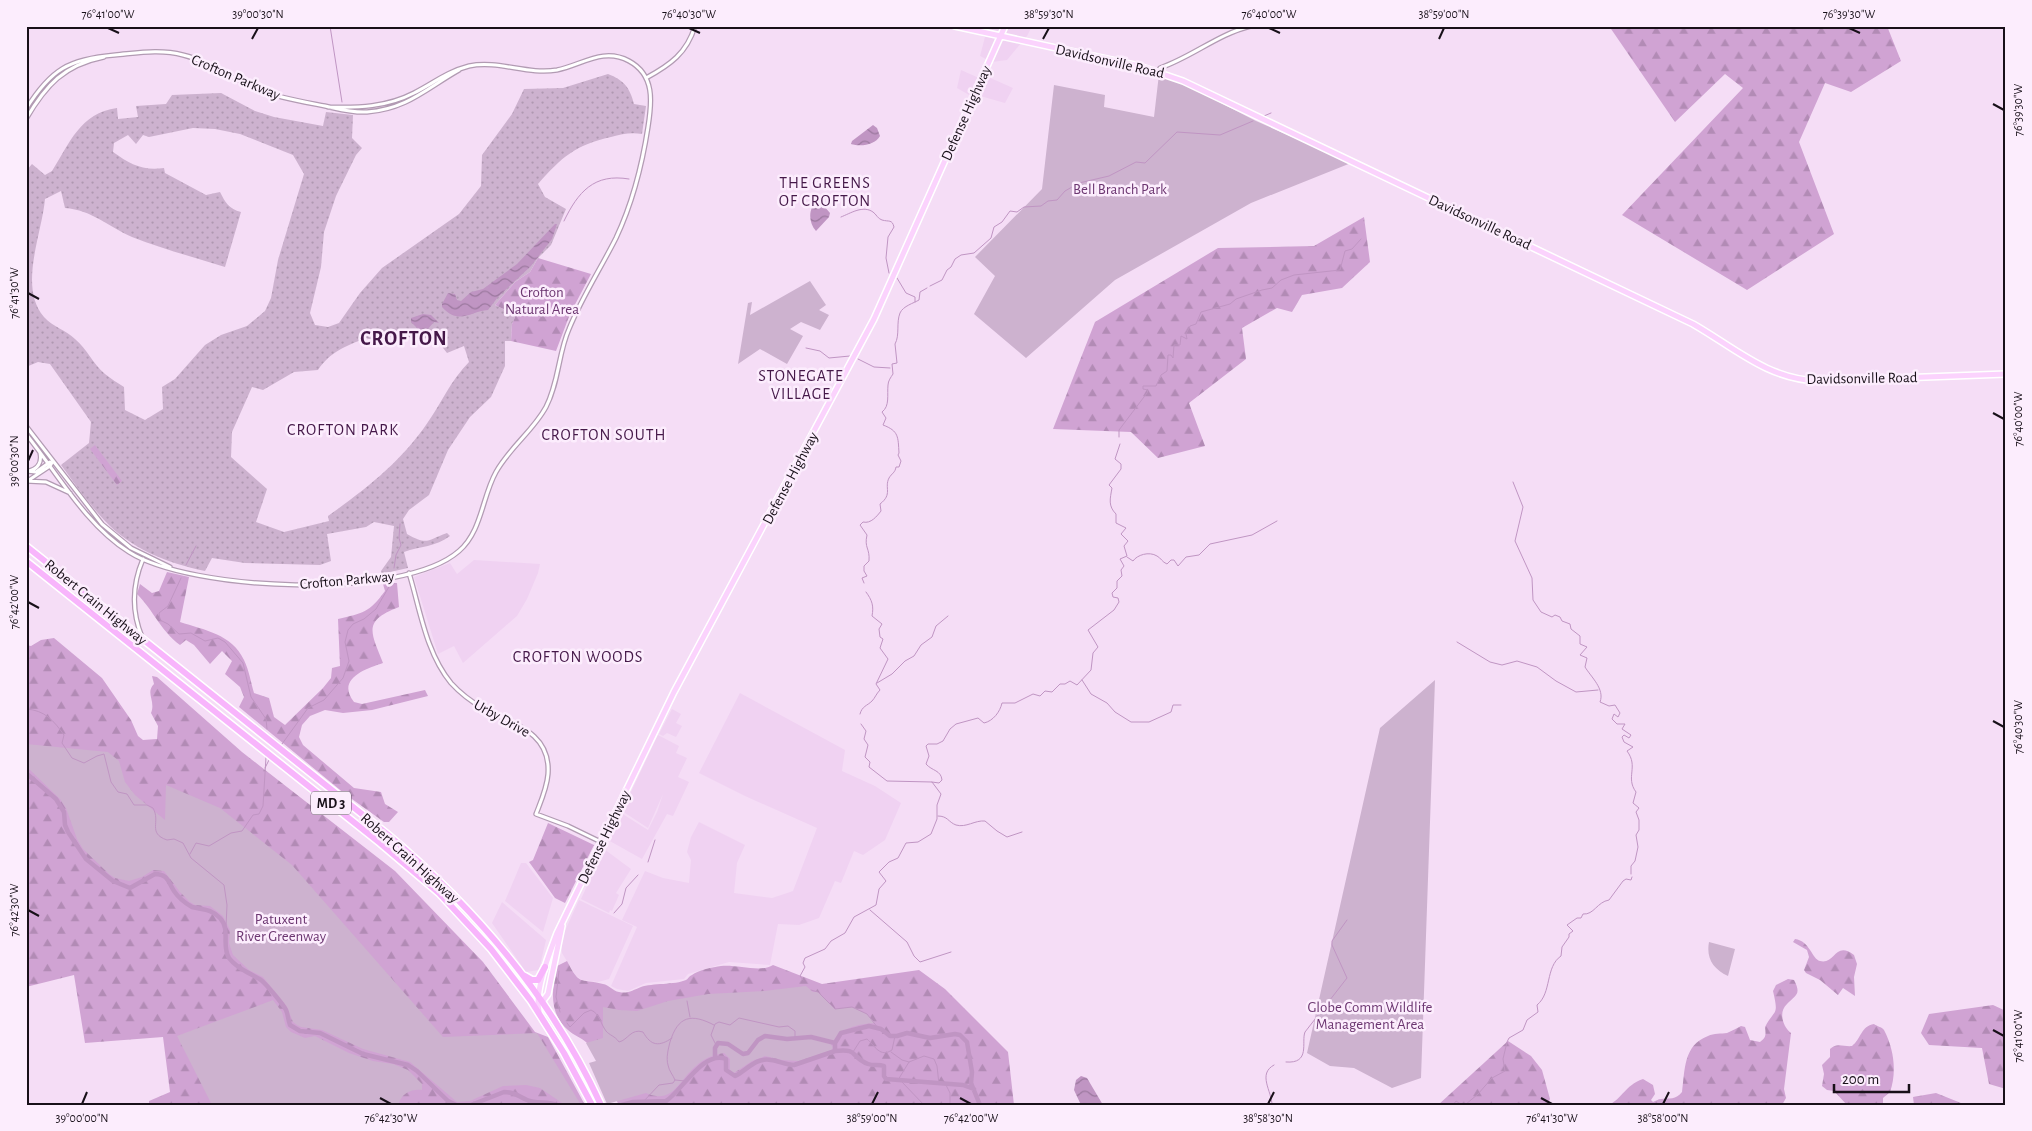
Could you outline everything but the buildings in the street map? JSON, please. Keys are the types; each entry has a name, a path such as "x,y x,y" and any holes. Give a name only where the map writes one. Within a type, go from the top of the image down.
{"highway":[{"name":"Robert Crain Highway","path":"26,546 428,869 477,919 522,974 537,1001 540,1014 591,1103"},
{"name":"Robert Crain Highway","path":"26,563 40,576 41,582 46,581 69,596 222,716 426,881 480,937 537,1001 571,1048 601,1105"},
{"path":"222,716 243,729 249,724"},
{"path":"522,974 536,980 539,979 545,966"}],"main road":[{"name":"Davidsonville Road","path":"955,26 1159,72 1237,106 1692,323 1762,367 1780,375 1798,380 1824,381 2006,374"},
{"name":"Defense Highway","path":"537,1001 545,966 562,923 674,692 871,324 1005,26"},
{"name":"Defense Highway","path":"537,1001 548,994 562,923"}],"street":[{"path":"646,78 665,68 676,59 685,49 695,26"},
{"path":"1159,72 1160,68 1184,58 1221,37 1251,26"},
{"name":"Crofton Parkway","path":"26,109 40,88 58,71 85,58 152,51 182,54 270,94 328,107 366,107 391,102 419,91 444,74 464,68 490,64 524,70 551,70 568,67 596,56 606,55 619,57 633,64 646,78 652,95 652,108 637,185 615,240 570,326 563,347 554,388 548,403 538,420 501,463 488,489 477,526 466,543 447,559 409,573 364,581 277,584 225,579 162,567 143,560 108,536 72,494 26,434"},
{"name":"Crofton Parkway","path":"26,118 44,91 61,75 84,62 114,55"},
{"name":"Crofton Parkway","path":"26,426 102,524 125,544 175,569"},
{"path":"26,471 37,467 41,459 40,452"},
{"path":"26,471 36,472 53,461"},
{"path":"26,481 37,476 49,464"},
{"path":"26,481 46,482 72,494"},
{"path":"144,640 136,617 134,596 138,572 145,555"},
{"name":"Urby Drive","path":"409,573 433,652 446,676 460,692 478,705 526,729 536,738 543,749 548,774 536,814 602,842"}],"shaded area":[{"path":"970,26 1032,26 1027,36 1007,60 992,62 980,56 985,37 974,33"},
{"path":"961,70 979,78 986,76 1013,88 1005,103 977,95 971,96 957,88"},
{"path":"474,560 540,564 527,599 517,616 463,663 454,646 438,654 414,577 450,563 457,574"},
{"path":"740,693 845,750 842,771 875,786 901,803 885,840 863,855 854,851 841,883 835,881 819,918 799,925 778,924 770,965 729,962 688,974 684,979 646,983 628,991 617,989 611,986 637,927 622,920 645,871 663,878 689,883 691,860 687,852 691,837 699,822 745,845 737,863 734,893 772,898 793,891 817,828 699,773"},
{"path":"672,709 681,714 676,723 682,726 676,737 667,733 663,736 659,734"},
{"path":"658,735 679,746 676,753 687,758 678,777 689,782 673,816 667,814 642,859 608,840 621,813 648,830 657,812 663,794 648,828 622,811"},
{"path":"604,849 631,869 616,893 619,895 612,911 610,910 609,913 581,899"},
{"path":"521,863 526,863 553,898 543,932 505,901"},
{"path":"579,900 633,926 609,979 598,982 582,980 576,976 562,953 561,943 564,933"},
{"path":"502,902 546,940 539,970 526,972 492,923"}],"green space":[{"path":"1609,26 1887,26 1901,61 1851,92 1825,83 1799,142 1834,234 1747,290 1622,215 1743,88 1725,74 1675,122"},
{"path":"608,74 618,79 628,89 634,104 646,106 642,134 630,133 619,135 578,148 554,166 538,184 545,197 566,209 551,245 538,258 530,272 515,282 495,305 516,315 512,324 511,341 505,341 505,366 491,397 470,417 448,450 429,495 409,510 403,519 407,534 419,540 427,541 447,533 450,536 434,544 404,552 408,568 381,574 381,571 391,557 394,526 374,522 366,527 327,534 331,561 320,565 245,563 212,558 205,571 163,559 138,547 104,520 61,465 89,443 91,422 50,364 38,362 26,367 26,171 32,164 45,175 52,171 77,131 94,116 104,111 117,108 118,119 138,117 136,106 166,104 172,95 221,93 255,111 274,117 323,126 326,112 353,115 352,138 362,148 356,155 336,196 324,232 321,267 310,313 315,325 328,327 339,323 360,293 382,268 459,214 481,186 482,155 512,114 524,89 563,88","holes":["193,128 215,129 240,134 293,155 304,174 278,260 271,298 265,311 247,326 221,335 205,345 175,379 162,387 163,409 145,420 125,410 124,387 101,370 79,343 44,317 36,305 33,291 34,260 45,199 61,191 65,208 75,209 92,215 132,237 225,267 241,212 228,205 220,192 206,195 165,173 164,168 156,169 137,166 113,152 114,143 128,135 136,144 143,135 149,137","392,336 436,339 447,353 464,346 469,362 457,376 428,422 407,449 383,474 328,516 329,521 284,532 256,522 267,489 231,457 232,432 252,387 263,390 294,372 318,370 328,358 345,347 366,338 375,341"]},
{"name":"Bell Branch Park","path":"1159,74 1190,87 1256,121 1351,163 1251,203 1115,280 1026,358 974,314 995,276 975,257 1042,189 1054,85 1105,95 1104,107 1154,117"},
{"path":"1364,217 1370,262 1342,288 1302,295 1292,312 1277,308 1242,328 1246,359 1189,403 1205,446 1158,458 1131,432 1053,429 1095,322 1218,248 1314,246"},
{"name":"Crofton Natural Area","path":"538,258 591,274 570,314 556,351 511,341 512,324 516,315 495,305 515,282 530,272"},
{"path":"810,281 826,305 819,310 829,315 820,330 801,322 790,329 803,336 787,364 760,349 738,364 748,303 752,302 750,315"},
{"path":"95,445 122,481 117,485 90,449"},
{"path":"167,572 189,577 180,622 216,634 232,644 239,651 246,664 254,693 269,698 274,717 285,725 323,688 331,678 332,668 340,666 338,619 370,608 385,591 383,584 397,583 399,607 379,617 373,629 375,643 383,663 368,668 355,676 348,687 349,694 354,702 362,704 425,690 428,696 372,710 343,713 325,710 310,716 302,725 299,737 303,745 354,788 381,792 385,804 398,812 389,822 384,822 345,794 239,707 244,697 240,687 225,674 232,661 222,651 210,664 194,645 186,640 180,645 167,633 137,594 140,584 152,593 159,591"},
{"path":"54,638 102,678 131,720 138,736 143,740 157,739 158,726 151,713 150,691 154,684 152,676 157,677 242,752 395,871 483,962 535,1032 548,1037 585,1105 149,1105 149,1101 170,1092 163,1037 85,1043 74,975 26,987 26,645 31,646 41,640"},
{"name":"Globe Comm Wildlife Management Area","path":"1435,680 1421,1078 1392,1088 1354,1068 1330,1066 1307,1053 1380,728"},
{"name":"Patuxent River Greenway","path":"26,744 108,752 119,761 125,782 135,795 165,820 166,785 220,808 292,865 443,1037 537,1033 581,1105 565,1105 540,1088 526,1085 503,1086 470,1101 457,1102 410,1062 363,1049 322,1030 297,1025 293,1022 287,1007 263,977 249,970 233,955 229,943 230,930 223,916 210,906 195,905 190,902 164,871 153,870 142,877 129,881 115,878 83,849 77,839 66,808 60,799 26,765"},
{"path":"548,823 594,845 565,903 555,898 529,862 533,860"},
{"path":"1795,939 1804,943 1817,960 1820,961 1829,960 1839,951 1843,950 1854,955 1857,964 1854,977 1855,996 1843,988 1838,995 1820,980 1806,973 1804,970 1809,957 1807,950 1793,942"},
{"path":"1709,942 1735,949 1728,976 1718,970 1712,962 1708,948"},
{"path":"567,961 581,980 605,985 622,992 646,986 681,982 698,972 721,966 762,968 773,965 822,984 919,970 945,989 1008,1052 1014,1105 619,1105 587,1043 568,1030 557,1016 554,1008 553,991 557,966"},
{"path":"1788,979 1794,980 1797,992 1784,1007 1782,1015 1784,1023 1791,1033 1784,1089 1786,1098 1782,1105 1609,1105 1618,1099 1628,1088 1643,1079 1653,1085 1655,1094 1651,1100 1653,1102 1677,1096 1682,1092 1685,1067 1690,1052 1700,1040 1708,1036 1727,1033 1741,1026 1745,1027 1750,1040 1760,1042 1764,1038 1765,1027 1776,1009 1773,991 1776,985"},
{"path":"806,986 813,992 818,992 835,1009 852,1007 867,1014 875,1023 862,1024 844,1031 834,1039 831,1045 833,1047 832,1050 799,1061 765,1056 752,1061 734,1073 730,1070 730,1059 724,1053 716,1055 699,1063 669,1094 655,1096 646,1093 607,1104 589,1063 596,1061 586,1043 603,1038 603,1007 637,1011 668,1001 708,994 764,991"},
{"path":"273,1000 282,1012 286,1027 291,1032 305,1038 315,1036 349,1053 373,1061 393,1064 408,1070 422,1084 422,1090 414,1090 407,1093 402,1097 398,1105 212,1105 177,1036"},
{"path":"1993,1005 2006,1011 2006,1089 1989,1084 1982,1048 1929,1045 1921,1033 1929,1014"},
{"path":"1874,1024 1884,1030 1892,1053 1894,1069 1890,1092 1883,1098 1883,1105 1847,1105 1834,1091 1827,1090 1822,1086 1824,1074 1822,1065 1830,1057 1830,1049 1838,1045 1852,1046 1866,1027"},
{"path":"1508,1041 1531,1056 1542,1070 1550,1099 1547,1105 1438,1105"},
{"path":"1936,1093 1966,1105 1914,1105 1913,1097"}],"water":[{"path":"873,125 877,128 880,136 878,139 867,144 851,144 852,141"},
{"path":"818,199 830,213 829,217 816,231 810,215 812,207"},
{"path":"557,224 552,239 531,266 498,297 488,310 460,317 448,313 442,307 448,293 455,294 457,300 461,301 471,292 483,289 517,264"},
{"path":"423,314 431,315 439,323 434,322 427,330 418,329 411,322 411,318"},
{"path":"1081,1076 1087,1078 1103,1105 1081,1105 1074,1090 1076,1080"}],"waterway":[{"path":"330,26 342,102"},
{"path":"1264,116 1271,113"},
{"path":"930,286 942,280 955,259 961,255 974,253 991,238 994,227 1002,222 1010,211 1017,212 1024,207 1041,206 1048,201 1057,200 1065,191 1079,183 1109,176 1136,162 1145,163 1177,132 1220,135 1253,121"},
{"path":"564,221 575,201 589,187 606,179 629,179"},
{"path":"841,217 857,210 865,209 873,212 881,219 892,223 894,227 888,237 886,258 889,273"},
{"path":"1119,437 1119,430 1147,393 1148,390 1143,389 1143,386 1156,386 1161,375 1167,371 1168,355 1171,355 1173,358 1174,345 1180,345 1181,336 1187,339 1186,334 1190,326 1196,324 1201,312 1230,304 1236,299 1272,288 1281,280 1294,275 1340,270 1345,251 1352,249 1361,239"},
{"path":"897,278 906,293 915,297 915,302"},
{"path":"864,583 862,578 867,576 864,566 869,561 869,557 866,543 867,535 860,525 863,522 871,521 881,511 880,504 886,497 889,478 896,467 899,467 901,461 898,455 897,435 883,425 886,418 882,412 885,410 887,403 888,384 893,374 892,364 897,363 895,344 899,317 904,308 919,300 920,292 927,288"},
{"path":"806,348 820,351 829,358 850,356"},
{"path":"858,359 874,367 890,368"},
{"path":"932,782 939,783 942,780 938,772 926,764 929,756 926,746 943,741 950,729 956,724 978,718 984,723 987,722 996,716 1002,703 1015,703 1033,694 1040,696 1045,691 1052,692 1060,684 1070,681 1077,685 1091,670 1093,653 1098,647 1088,630 1114,610 1119,602 1118,598 1113,597 1112,593 1117,588 1117,581 1122,576 1121,570 1124,566 1120,559 1127,556 1124,546 1128,541 1121,534 1126,528 1116,523 1116,514 1110,502 1112,488 1109,485 1121,469 1121,464 1115,459 1120,444"},
{"path":"1513,482 1523,507 1515,541 1532,578 1533,600 1541,612 1552,617 1555,615 1560,617 1562,621 1570,624 1571,629 1580,636 1580,644 1587,647 1580,655 1587,658 1585,667 1601,692 1600,702 1609,706 1615,705 1620,713 1618,717 1614,714 1612,719 1617,724 1625,724 1622,729 1631,735 1629,738 1624,735 1622,737 1624,742 1633,747 1627,751 1632,762 1632,782 1636,792 1633,803 1639,808 1636,812 1639,820 1639,830 1636,835 1638,847 1635,861 1631,866 1631,874"},
{"path":"1127,557 1133,561 1140,555 1150,554 1167,564 1174,560 1178,566 1186,557 1199,555 1210,544 1252,535 1277,521"},
{"path":"394,568 396,555 401,545 399,538 400,524"},
{"path":"186,565 196,546"},
{"path":"181,578 168,606 159,613 160,620 168,624 179,634 191,633 205,641 218,638 225,642 243,663 251,697 266,719 267,729"},
{"path":"282,744 308,708 324,700 343,678 349,661 345,642 348,630 353,624 364,619 376,609 390,585"},
{"path":"860,714 862,709 872,701 880,690 876,684 888,659 880,648 883,639 880,637 879,629 882,624 872,616 872,603 866,592"},
{"path":"877,683 892,674 905,661 914,656 921,645 932,637 936,626 948,616"},
{"path":"1457,642 1490,662 1502,665 1517,661 1537,667 1556,681 1576,692 1598,690"},
{"path":"1082,680 1091,694 1107,703 1115,712 1131,722 1149,722 1171,712 1173,705 1181,705"},
{"path":"26,709 44,714 53,721 64,735 62,743 72,758 84,763 104,754 111,782 118,792 127,794 134,805 147,805 153,808 158,834 167,840 174,839 183,843 191,858 224,885 227,905 226,927"},
{"path":"803,980 800,976 805,967 803,963 805,958 825,949 831,941 845,933 854,917 876,905 879,889 886,881 879,872 889,862 898,858 906,843 918,842 931,834 937,819 937,805 941,794 932,782 887,781 869,767 870,762 865,757 868,745 864,739 866,731 861,724"},
{"path":"190,854 196,843 209,846 231,833 242,831 253,815 259,814 263,806 266,757"},
{"path":"265,768 269,760"},
{"path":"26,773 56,799 64,812 65,825 68,832 86,859 113,881 130,888 155,874 163,875 174,891 187,904 210,911 220,918 225,927 226,948 229,958 244,971 261,980 267,986 286,1010 290,1025 300,1031 320,1033 363,1054 408,1065 417,1071 448,1101 456,1105"},
{"path":"938,816 944,817 953,824 960,826 985,821 1007,837 1022,832"},
{"path":"648,862 655,840"},
{"path":"614,913 622,904 626,888 638,875"},
{"path":"1465,1105 1492,1078 1505,1071 1503,1059 1507,1042 1509,1038 1523,1030 1527,1020 1538,1012 1537,1005 1545,994 1550,973 1561,956 1562,947 1569,934 1573,931 1567,925 1577,918 1581,918 1583,914 1590,913 1601,903 1609,900 1623,881 1626,879 1631,880 1632,877"},
{"path":"870,910 907,942 914,956 920,962 951,952"},
{"path":"1286,1062 1294,1062 1302,1056 1305,1032 1347,978 1332,945 1332,941 1347,920"},
{"path":"559,971 556,997 560,1012"},
{"path":"811,990 818,992 835,1009 852,1007 867,1014 878,1028"},
{"path":"687,1001 690,1017"},
{"path":"567,1023 570,1027 584,1013 591,1010 598,1016 606,1031 619,1042 639,1031 643,1032 649,1040 656,1044 663,1043 672,1038"},
{"path":"643,1102 659,1085 673,1083 675,1080 667,1062 667,1057 673,1033 681,1022 692,1018 714,1025"},
{"path":"716,1045 711,1035 715,1024 719,1022 730,1025 739,1018 779,1027 788,1026 795,1031 795,1038"},
{"path":"622,1105 633,1102 666,1101 693,1073 709,1060 717,1058 726,1059 726,1070 735,1076 761,1060 794,1065 835,1051 835,1043 841,1033 869,1026 881,1029 890,1036 907,1033 930,1038 960,1035 967,1042 972,1072 971,1083 980,1105"},
{"path":"715,1058 715,1048 718,1043 728,1044 743,1054 748,1053 758,1040 765,1036 787,1039 811,1037 835,1043"},
{"path":"853,1052 860,1041 867,1039 881,1052 888,1052 892,1050 895,1036"},
{"path":"835,1051 848,1051 868,1064 884,1066 884,1076 886,1079 963,1085 974,1089"},
{"path":"891,1052 902,1060 909,1062"},
{"path":"898,1080 909,1062 924,1056 934,1059 937,1066 939,1084"},
{"path":"1272,1105 1266,1078 1269,1069 1274,1065"},
{"path":"675,1080 685,1081"},
{"path":"902,1082 924,1105"},
{"path":"946,1085 950,1093 950,1105"},
{"path":"471,1105 504,1092 514,1093 531,1101 557,1105"},
{"path":"1453,1105 1456,1101 1462,1105"}],"district":[{"name":"THE GREENS OF CROFTON","path":"825,191"},
{"name":"CROFTON","path":"404,338"},
{"name":"STONEGATE VILLAGE","path":"801,384"},
{"name":"CROFTON PARK","path":"343,429"},
{"name":"CROFTON SOUTH","path":"604,434"},
{"name":"CROFTON WOODS","path":"578,656"}]}
